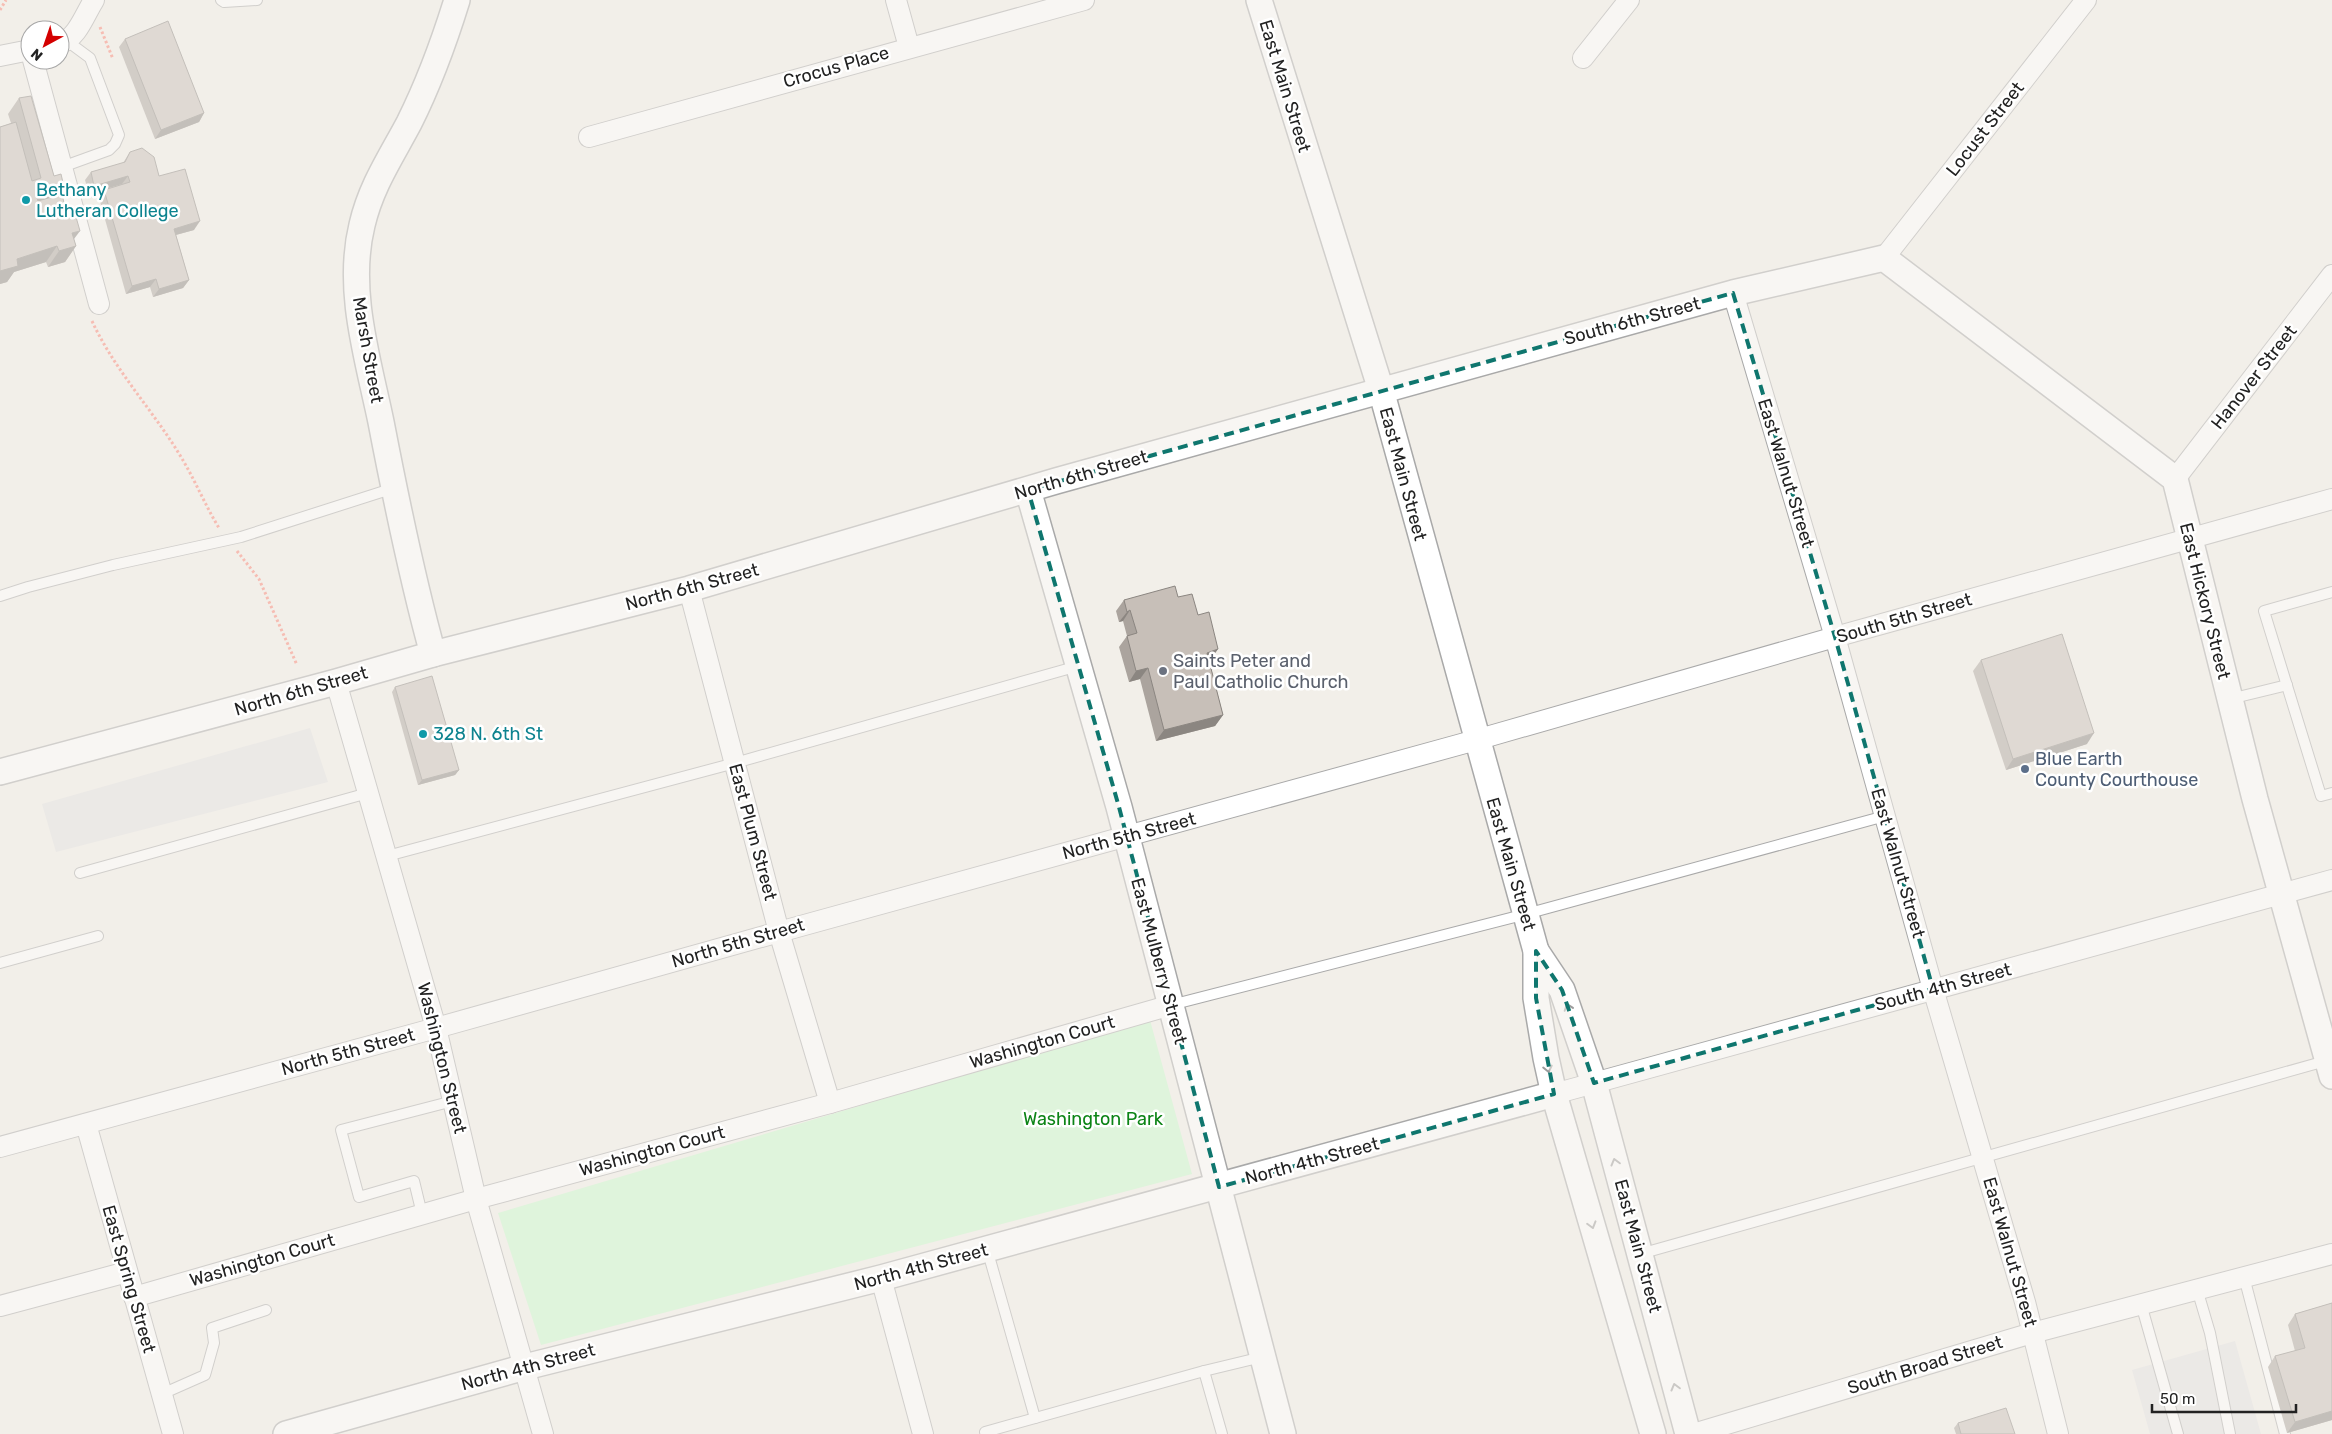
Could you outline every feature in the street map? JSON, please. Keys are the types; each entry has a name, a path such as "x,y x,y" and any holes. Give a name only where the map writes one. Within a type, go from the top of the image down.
{"street":[{"path":"70,34 94,0"},
{"name":"Marsh Street","path":"433,654 394,488 358,308 357,266 361,226 373,187 409,122 443,48 457,0"},
{"path":"896,0 909,47"},
{"name":"Crocus Place","path":"589,137 1084,0"},
{"name":"East Main Street","path":"1259,0 1380,390 1526,914 1536,951 1536,998 1554,1094 1653,1434"},
{"path":"1583,58 1629,0"},
{"name":"Locust Street","path":"1884,258 2086,0"},
{"path":"0,56 20,52"},
{"path":"36,70 62,167 94,310"},
{"path":"1884,258 2175,479"},
{"name":"South 6th Street","path":"1380,390 1733,293 1884,258"},
{"name":"Hanover Street","path":"2175,479 2332,275"},
{"name":"East Walnut Street","path":"1733,293 1835,637 1933,989 2032,1332 2058,1434"},
{"name":"North 6th Street","path":"0,772 336,682 433,654 689,589 1380,390"},
{"name":"East Hickory Street","path":"2175,479 2281,895 2331,1065"},
{"name":"East Mulberry Street","path":"1028,490 1127,836 1283,1434"},
{"name":"South 5th Street","path":"1476,740 1835,637 2332,499"},
{"name":"East Plum Street","path":"689,589 779,932 830,1103"},
{"name":"Washington Street","path":"336,682 436,1028 476,1198 543,1434"},
{"name":"North 5th Street","path":"0,1147 1476,740"},
{"name":"South 4th Street","path":"1554,1094 2332,880"},
{"name":"East Main Street","path":"1536,951 1562,990 1594,1083 1688,1434"},
{"name":"Washington Court","path":"134,1297 476,1198 830,1103 1171,1005"},
{"name":"North 4th Street","path":"286,1434 525,1367 881,1278 1554,1094"},
{"name":"East Spring Street","path":"86,1124 173,1434"},
{"name":"South Broad Street","path":"1693,1434 2032,1332 2332,1254"},
{"path":"0,1306 127,1272"},
{"path":"881,1278 923,1434"}],"lane":[{"path":"221,0 257,0"},
{"path":"62,167 109,150 115,144 119,135 90,58 70,46"},
{"path":"0,596 113,565 229,541 316,515 394,488"},
{"path":"2332,592 2264,611 2321,796 2332,793"},
{"path":"386,856 735,763 1078,666"},
{"path":"2230,699 2287,685"},
{"path":"80,873 368,793"},
{"path":"1171,1005 1526,914 1885,816"},
{"path":"0,963 98,936"},
{"path":"1640,1254 1983,1158 2331,1065"},
{"path":"422,1214 414,1182 359,1196 341,1130 453,1101"},
{"path":"987,1249 1035,1418"},
{"path":"2244,1277 2285,1434"},
{"path":"2197,1289 2210,1333 2230,1434"},
{"path":"2141,1304 2178,1434"},
{"path":"162,1394 205,1375 214,1343 212,1328 266,1310"},
{"path":"983,1433 1204,1371 1263,1357"},
{"path":"1204,1371 1222,1434"}],"path":[{"path":"0,10 6,0"},
{"path":"94,310 100,340 181,456 218,528 259,579 297,665"}],"highlighted area":[{"path":"1733,293 1835,637 1933,989 1594,1083 1562,990 1536,951 1536,998 1554,1094 1219,1187 1119,807 1028,490"}],"green space":[{"name":"Washington Park","path":"1150,1020 1192,1174 541,1345 498,1213"}],"shaded area":[{"path":"310,728 328,782 56,852 42,804"},
{"path":"2235,1341 2261,1434 2150,1434 2132,1370"}],"building":[{"path":"168,21 204,113 161,130 125,39"},
{"name":"Bethany Lutheran College","path":"31,96 54,176 61,174 64,187 36,195 38,201 62,194 66,212 74,210 80,231 72,233 76,246 59,251 57,246 17,259 18,266 0,271 0,127 16,122 32,181 41,178 19,98"},
{"path":"142,148 154,157 159,176 185,169 200,221 174,229 189,280 159,289 156,279 132,286 104,190 130,182 128,176 94,186 91,172 125,162 130,152"},
{"name":"Saints Peter and Paul Catholic Church","path":"1175,586 1178,597 1192,594 1198,615 1209,612 1218,649 1207,653 1223,715 1164,730 1148,668 1136,671 1127,636 1137,633 1130,610 1127,612 1124,600"},
{"path":"2062,634 2094,733 2013,759 1981,660"},
{"name":"328 N. 6th St","path":"432,676 459,770 422,780 395,687"},
{"path":"2332,1303 2332,1411 2295,1422 2275,1356 2305,1348 2295,1314"},
{"path":"2006,1408 2015,1434 1961,1434 1958,1423"}],"place":[{"name":"Bethany Lutheran College","path":"26,200"},
{"name":"Saints Peter and Paul Catholic Church","path":"1163,671"},
{"name":"328 N. 6th St","path":"423,734"},
{"name":"Blue Earth County Courthouse","path":"2025,769"}]}
